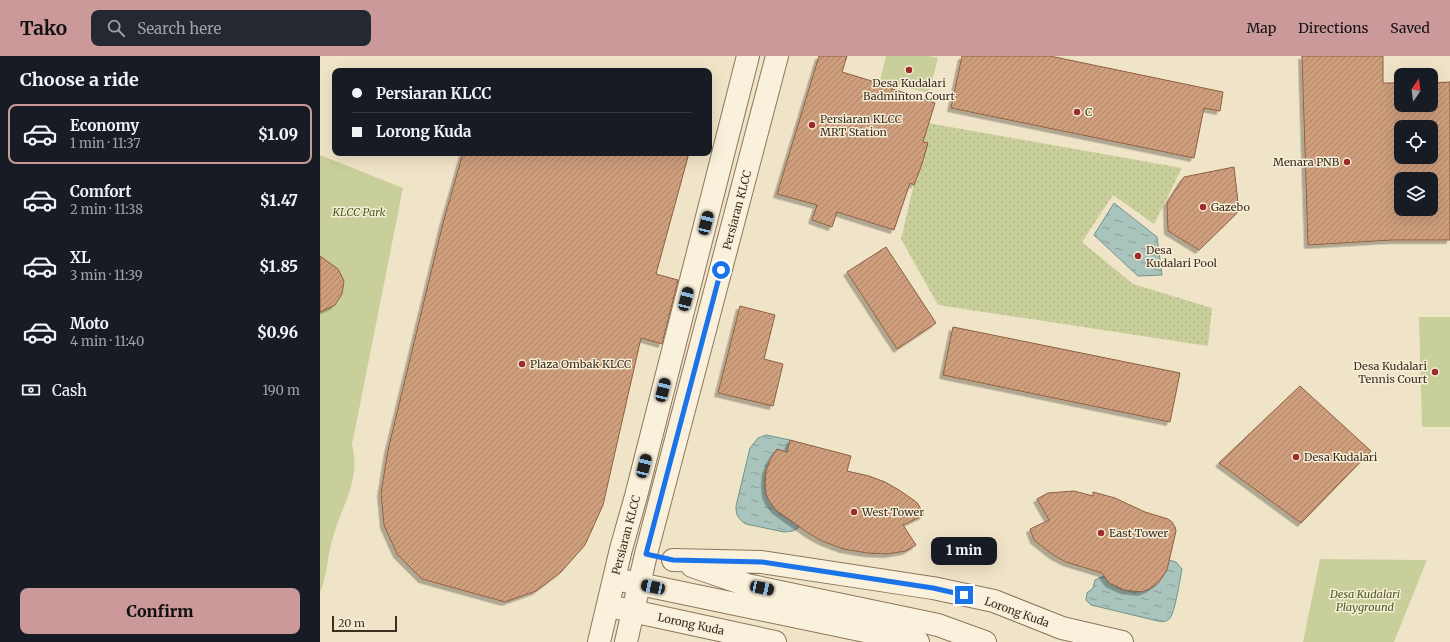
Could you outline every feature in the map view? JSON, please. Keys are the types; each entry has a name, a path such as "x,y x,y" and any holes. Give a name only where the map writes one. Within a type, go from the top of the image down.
{"street":[{"name":"Persiaran KLCC","path":"598,642 748,56"},
{"name":"Persiaran KLCC","path":"626,642 646,554 777,56"},
{"name":"Lorong Kuda","path":"621,549 673,560 747,585 938,625 985,642"},
{"name":"Lorong Kuda","path":"673,560 762,562 933,588 994,601 1062,628 1122,642"},
{"path":"614,579 918,642"},
{"name":"Lorong Kuda","path":"608,606 775,642"}],"green space":[{"name":"Desa Kudalari Badminton Court","path":"886,56 929,56 938,58 929,93 880,81"},
{"path":"928,123 1182,168 1154,224 1113,195 1082,242 1133,284 1212,308 1208,346 938,305 901,239"},
{"name":"KLCC Park","path":"320,155 403,188 352,445 354,470 352,482 332,541 324,582 320,592"},
{"name":"Desa Kudalari Tennis Court","path":"1419,317 1450,317 1450,427 1422,427"},
{"name":"Desa Kudalari Playground","path":"1320,559 1427,560 1394,642 1303,642"}],"water":[{"name":"Desa Kudalari Pool","path":"1114,203 1157,237 1162,275 1138,276 1094,235"},
{"path":"766,435 790,440 787,452 777,450 773,456 765,477 765,491 772,505 781,514 799,527 793,531 784,532 746,524 739,518 736,512 736,506 750,448 758,438"},
{"path":"1169,560 1176,562 1182,569 1174,609 1170,618 1166,621 1158,621 1091,605 1086,600 1087,593 1093,588 1095,580 1104,576 1107,581 1121,589 1138,592 1146,590 1158,583"}],"building":[{"path":"819,56 847,56 842,72 935,103 923,142 928,143 922,164 914,185 910,183 894,230 837,212 832,227 812,220 817,205 777,194"},
{"name":"C","path":"962,56 1050,56 1223,92 1220,111 1204,108 1194,158 951,108"},
{"name":"Menara PNB","path":"1302,56 1383,56 1383,83 1394,83 1394,112 1438,112 1438,83 1450,82 1450,240 1392,240 1308,245"},
{"name":"Plaza Ombak KLCC","path":"462,156 688,156 656,274 678,280 662,344 641,338 603,505 585,545 561,572 536,591 505,602 422,579 397,554 384,525 381,493 388,450 443,223"},
{"name":"Gazebo","path":"1234,167 1239,211 1199,250 1168,231 1167,203 1184,177"},
{"path":"886,247 936,323 897,349 847,272"},
{"path":"320,256 338,269 344,281 342,294 335,305 320,312"},
{"path":"740,306 775,315 764,359 783,364 773,406 718,393"},
{"path":"953,327 1180,373 1170,422 943,375"},
{"name":"Desa Kudalari","path":"1300,386 1371,451 1301,523 1219,463"},
{"path":"790,440 851,456 847,471 869,476 885,482 915,501 924,515 903,525 916,545 906,551 887,554 867,553 843,549 822,541 808,533 776,510 766,494 766,471 770,460 777,449 787,452"},
{"path":"1074,491 1093,496 1093,492 1115,498 1145,512 1168,519 1172,522 1176,531 1167,570 1159,582 1142,592 1124,590 1109,583 1102,573 1066,562 1053,555 1034,540 1030,529 1049,520 1037,499 1048,493"}],"place":[{"name":"Desa Kudalari Badminton Court","path":"909,70"},
{"name":"C","path":"1077,112"},
{"name":"Persiaran KLCC MRT Station","path":"812,125"},
{"name":"Menara PNB","path":"1347,162"},
{"name":"Gazebo","path":"1203,207"},
{"name":"Desa Kudalari Pool","path":"1138,256"},
{"name":"Plaza Ombak KLCC","path":"522,364"},
{"name":"Desa Kudalari Tennis Court","path":"1435,372"},
{"name":"Desa Kudalari","path":"1296,457"},
{"name":"West Tower","path":"854,512"},
{"name":"East Tower","path":"1101,533"}],"route":[{"path":"721,270 646,554 673,560 762,562 933,588 964,595"}]}
